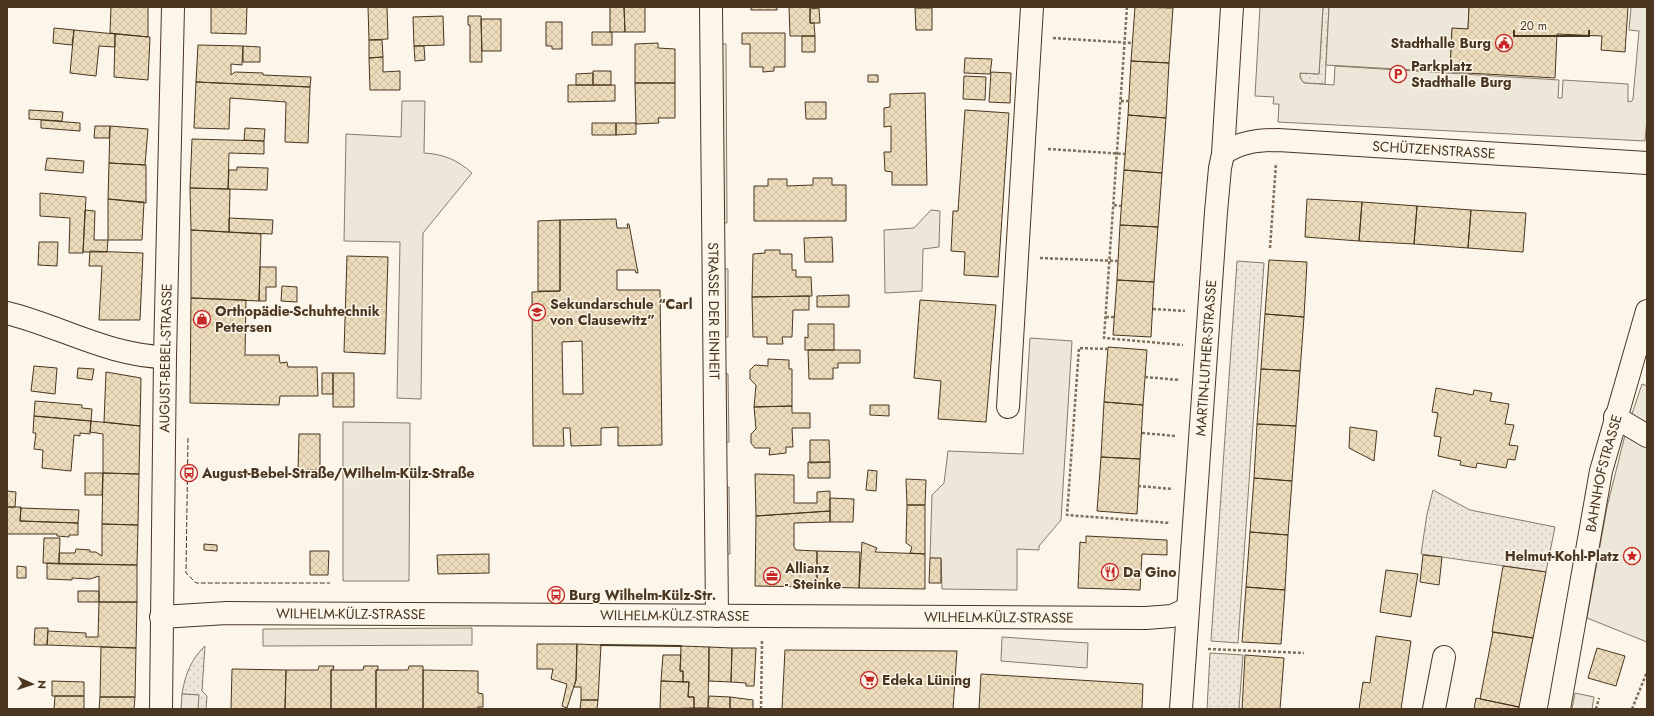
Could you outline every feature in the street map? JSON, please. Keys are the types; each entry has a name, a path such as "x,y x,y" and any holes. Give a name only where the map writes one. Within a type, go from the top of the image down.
{"street":[{"name":"AUGUST-BEBEL-STRASSE","path":"161,709 165,357 173,7"},
{"name":"STRASSE DER EINHEIT","path":"711,7 717,616"},
{"path":"1008,407 1032,7"},
{"name":"MARTIN-LUTHER-STRASSE","path":"1181,709 1217,195 1223,154 1232,7"},
{"name":"SCHÜTZENSTRASSE","path":"1223,154 1232,147 1245,143 1260,140 1278,140 1647,163"},
{"name":"BAHNHOFSTRASSE","path":"1558,709 1601,471 1615,417 1647,311"},
{"path":"7,313 26,318 91,342 128,353 149,357 165,357"},
{"path":"1615,417 1647,436"},
{"name":"WILHELM-KÜLZ-STRASSE","path":"161,617 227,613 1146,618 1172,616 1187,609"},
{"path":"1434,709 1444,657"}],"path":[{"path":"1127,7 1104,338 1185,345"},
{"path":"1030,37 1132,43"},
{"path":"1121,101 1129,101"},
{"path":"1270,248 1278,140"},
{"path":"1023,147 1125,154"},
{"path":"1114,205 1121,206"},
{"path":"1016,256 1118,261"},
{"path":"1153,309 1188,311"},
{"path":"1106,317 1114,317"},
{"path":"1108,349 1079,348 1067,515 1173,524"},
{"path":"1145,377 1183,380"},
{"path":"1142,433 1179,436"},
{"path":"1138,486 1175,489"},
{"path":"761,709 762,616"},
{"path":"1185,648 1304,653"},
{"path":"1632,709 1647,672"},
{"path":"1596,709 1599,698"}],"shaded area":[{"name":"Parkplatz Stadthalle Burg","path":"1260,7 1323,7 1319,74 1300,73 1300,78 1304,83 1334,85 1335,66 1559,80 1558,98 1562,98 1563,80 1628,84 1628,102 1632,101 1633,99 1639,31 1629,30 1631,7 1647,7 1647,119 1645,141 1278,122 1279,104 1273,104 1274,97 1255,96"},
{"path":"1323,7 1329,7 1325,84 1304,83 1300,78 1300,73 1319,74"},
{"path":"1329,7 1469,7 1468,29 1452,29 1450,72 1326,65"},
{"path":"718,44 726,44 727,223 720,223"},
{"path":"402,101 425,101 424,153 450,158 472,173 423,233 421,399 397,398 400,242 344,241 346,134 401,137"},
{"path":"931,210 940,211 939,247 923,249 922,291 885,293 884,230 914,228"},
{"path":"1237,261 1264,263 1238,643 1211,641"},
{"path":"720,269 728,269 728,337 721,337"},
{"path":"1030,338 1072,341 1061,520 1039,546 1039,550 1017,549 1017,590 942,589 941,559 930,558 932,495 944,483 948,451 1023,454"},
{"path":"721,374 728,374 729,442 721,442"},
{"name":"Helmut-Kohl-Platz","path":"1642,384 1647,386 1647,642 1587,618 1607,507 1625,435"},
{"path":"343,422 410,423 409,581 343,581"},
{"path":"722,487 729,487 730,554 723,554"},
{"path":"1433,490 1470,510 1555,527 1546,572 1421,554 1427,514"},
{"path":"472,628 472,645 263,646 263,629"},
{"path":"1002,637 1088,643 1087,668 1001,661"},
{"path":"205,646 202,691 207,696 206,709 198,709 198,695 182,694 189,668 196,656"},
{"path":"1210,653 1243,655 1239,709 1207,709"},
{"path":"1575,693 1594,697 1592,709 1572,709"},
{"path":"182,694 199,695 198,709 181,709"}],"building":[{"path":"111,7 148,7 148,37 110,33"},
{"path":"211,7 247,7 246,34 211,33"},
{"path":"368,7 387,7 388,39 369,40"},
{"path":"610,7 624,7 625,32 610,32"},
{"path":"624,7 645,7 645,32 625,32"},
{"path":"751,7 777,7 777,10 751,10"},
{"path":"789,7 810,7 810,23 814,23 815,36 790,36"},
{"path":"1135,7 1173,8 1169,63 1131,61"},
{"name":"Stadthalle Burg","path":"1469,7 1628,7 1625,52 1601,50 1602,36 1557,34 1555,78 1450,72 1452,28 1468,29"},
{"path":"819,8 820,23 810,23 810,9"},
{"path":"915,8 932,8 932,30 916,30"},
{"path":"443,16 444,45 414,46 413,17"},
{"path":"468,16 481,16 482,62 470,62 470,25 468,25"},
{"path":"481,19 501,19 501,51 482,51"},
{"path":"546,22 562,22 562,49 552,49 552,46 546,46"},
{"path":"54,28 74,30 72,45 53,43"},
{"path":"74,30 115,34 115,47 99,46 96,76 70,73"},
{"path":"592,32 612,32 612,45 592,45"},
{"path":"742,33 785,33 785,67 774,67 774,71 763,72 763,67 750,67 750,44 742,44"},
{"path":"115,34 150,37 148,80 114,77"},
{"path":"802,36 815,36 815,52 802,52"},
{"path":"369,40 382,40 383,57 369,58"},
{"path":"658,43 658,48 675,49 675,83 635,83 635,44"},
{"path":"198,45 243,46 242,65 231,64 231,75 235,72 311,77 310,87 196,82"},
{"path":"243,46 260,47 260,62 243,62"},
{"path":"414,46 424,46 425,60 415,61"},
{"path":"383,57 383,72 400,71 400,90 370,90 369,58"},
{"path":"965,58 992,59 990,74 964,73"},
{"path":"1131,61 1169,63 1166,118 1128,115"},
{"path":"593,71 611,71 611,85 593,85"},
{"path":"991,72 1011,73 1010,103 989,102"},
{"path":"593,73 593,85 576,85 576,74"},
{"path":"868,75 878,75 878,82 868,82"},
{"path":"964,76 986,77 985,100 963,99"},
{"path":"196,82 310,87 308,143 285,142 286,102 230,98 229,129 194,128"},
{"path":"635,83 675,83 675,118 658,118 659,123 636,124"},
{"path":"568,85 615,85 615,101 568,102"},
{"path":"925,93 927,185 892,185 892,172 885,171 884,152 891,152 891,126 884,127 884,108 890,107 890,94"},
{"path":"805,102 826,102 826,119 806,119"},
{"path":"29,110 63,112 62,121 29,119"},
{"path":"965,110 1009,113 998,277 964,275 965,252 951,251 953,211 958,211"},
{"path":"1128,115 1166,118 1162,173 1124,170"},
{"path":"41,120 80,123 80,131 41,128"},
{"path":"592,123 616,123 616,135 592,135"},
{"path":"616,123 636,123 636,134 616,135"},
{"path":"95,126 110,126 109,138 94,138"},
{"path":"110,126 148,129 145,165 109,163"},
{"path":"245,128 265,129 264,141 244,140"},
{"path":"192,139 264,141 264,154 229,153 228,189 190,188"},
{"path":"47,158 84,161 83,173 45,170"},
{"path":"109,163 146,165 146,203 108,199"},
{"path":"237,167 268,168 267,190 228,189 229,170 237,170"},
{"path":"1124,170 1162,173 1158,227 1120,225"},
{"path":"813,178 832,178 832,185 846,185 846,221 754,221 754,186 768,186 768,179 787,179 787,186 813,185"},
{"path":"190,188 230,189 229,232 191,230"},
{"path":"40,193 86,197 83,253 69,253 70,218 40,216"},
{"path":"108,199 144,202 142,240 108,240"},
{"path":"1307,199 1362,202 1359,241 1305,237"},
{"path":"1362,202 1417,206 1414,244 1359,241"},
{"path":"1417,206 1471,210 1468,248 1414,244"},
{"path":"85,210 95,211 94,240 108,240 107,252 83,252"},
{"path":"1471,210 1526,213 1523,252 1468,248"},
{"path":"229,218 273,220 272,234 229,232"},
{"path":"616,219 617,228 628,228 627,224 629,224 638,273 636,273 635,270 617,270 617,290 660,290 662,445 618,446 618,427 601,428 601,445 571,446 570,428 563,428 564,446 533,446 532,292 560,291 560,220","holes":["582,341 583,394 563,394 562,342"]},
{"path":"560,220 560,291 538,291 538,221"},
{"path":"1120,225 1158,227 1154,282 1117,280"},
{"path":"191,230 261,234 259,301 191,298"},
{"path":"832,237 833,262 805,262 804,238"},
{"path":"39,242 58,242 57,266 38,265"},
{"path":"765,250 780,250 780,254 792,254 792,270 796,270 796,277 811,277 812,296 752,297 753,254 765,253"},
{"path":"90,251 143,253 140,320 99,320 102,266 89,266"},
{"path":"347,256 388,257 385,354 344,352"},
{"path":"1269,260 1307,262 1304,317 1265,314"},
{"path":"260,267 276,267 276,287 266,287 266,301 259,301"},
{"path":"1117,280 1154,282 1151,337 1113,335"},
{"path":"282,286 297,287 297,302 281,301"},
{"path":"849,295 849,307 817,307 817,296"},
{"path":"809,296 809,310 793,310 792,337 782,337 783,344 767,344 767,337 753,337 752,297"},
{"path":"191,298 246,300 245,355 279,355 280,363 287,362 288,367 317,367 318,396 280,396 279,405 190,403"},
{"path":"920,300 996,305 986,422 938,419 941,381 914,378"},
{"path":"1265,314 1304,317 1300,371 1261,369"},
{"path":"808,324 834,324 834,350 805,350 805,337 808,338"},
{"path":"1108,347 1147,350 1143,405 1104,402"},
{"path":"808,350 860,350 860,363 838,363 838,368 833,368 833,379 809,379"},
{"path":"768,359 789,360 789,369 792,369 792,406 754,407 756,385 750,379 750,370 755,365 768,366"},
{"path":"34,366 57,368 55,394 31,391"},
{"path":"78,368 94,369 92,380 77,378"},
{"path":"1261,369 1300,371 1296,426 1257,424"},
{"path":"106,372 141,378 140,426 104,422"},
{"path":"322,373 333,373 333,394 322,394"},
{"path":"333,373 354,373 354,407 333,407"},
{"path":"1436,388 1473,395 1474,390 1492,393 1490,401 1509,404 1505,424 1514,425 1509,445 1518,446 1515,460 1508,459 1506,468 1477,463 1476,468 1460,465 1461,461 1438,456 1441,437 1434,436 1438,413 1432,412"},
{"path":"35,401 82,405 82,408 92,409 91,421 34,416"},
{"path":"1104,402 1143,405 1140,459 1101,457"},
{"path":"870,405 889,405 889,416 870,415"},
{"path":"792,406 792,413 810,413 810,428 792,428 793,447 786,447 786,453 769,455 770,448 755,448 751,443 751,434 756,429 754,407"},
{"path":"34,416 91,421 90,434 80,433 80,436 74,435 71,471 42,468 43,450 34,449 36,433 33,433"},
{"path":"91,421 140,426 139,474 103,473 103,434 90,432"},
{"path":"1257,424 1296,426 1292,481 1254,478"},
{"path":"1350,427 1377,431 1374,461 1349,448"},
{"path":"299,434 320,434 320,470 298,470"},
{"path":"810,440 829,440 830,462 810,463"},
{"path":"1101,457 1140,459 1137,514 1097,511"},
{"path":"808,462 830,462 830,478 808,478"},
{"path":"868,470 877,471 876,491 866,490"},
{"path":"85,473 103,473 102,495 85,495"},
{"path":"103,473 139,474 138,525 102,524"},
{"path":"755,474 794,475 794,503 817,503 817,492 830,491 830,511 756,516"},
{"path":"1254,478 1292,481 1288,535 1250,532"},
{"path":"906,479 926,480 925,505 907,505"},
{"path":"7,491 16,492 15,507 7,507"},
{"path":"830,498 854,499 853,522 830,522"},
{"path":"907,505 925,505 925,554 910,553 912,547 906,543"},
{"path":"7,507 21,507 20,521 78,523 78,535 69,535 69,537 57,536 57,534 7,534"},
{"path":"21,508 79,510 78,523 20,521"},
{"path":"830,511 830,522 794,523 794,547 796,550 817,551 817,587 755,586 756,516"},
{"path":"102,524 138,525 137,565 59,564 59,553 75,553 76,549 90,550 90,552 96,552 102,556"},
{"path":"1250,532 1288,535 1285,590 1246,587"},
{"name":"Da Gino","path":"1086,536 1167,540 1167,555 1142,554 1140,590 1078,588 1080,542 1086,543"},
{"path":"44,538 60,538 59,564 43,563"},
{"path":"862,542 877,548 875,552 925,554 925,589 859,588"},
{"path":"204,544 217,545 217,551 204,550"},
{"path":"310,551 329,551 328,575 310,575"},
{"path":"817,551 860,552 859,588 817,587"},
{"path":"489,554 489,573 438,574 437,555"},
{"path":"1423,555 1442,557 1439,585 1420,582"},
{"path":"930,558 941,558 941,583 929,583"},
{"path":"47,563 137,565 137,602 99,602 99,576 90,579 47,579"},
{"path":"17,566 26,567 26,578 17,578"},
{"path":"1503,566 1546,572 1533,638 1492,632"},
{"path":"1386,570 1418,574 1411,617 1380,612"},
{"path":"1246,587 1285,590 1281,644 1242,642"},
{"path":"78,591 99,591 99,602 78,602"},
{"path":"99,602 137,602 136,648 47,645 48,631 86,633 86,637 98,637"},
{"path":"35,628 48,628 47,645 34,645"},
{"path":"1493,632 1533,638 1519,707 1480,699"},
{"path":"1376,636 1411,641 1401,709 1359,709 1363,682 1370,683"},
{"path":"537,644 577,644 576,680 567,708 562,706 567,684 551,679 553,669 537,669"},
{"path":"577,644 601,645 598,700 581,700 581,687 574,687 576,680"},
{"path":"681,646 709,647 708,708 694,708 694,697 688,697 689,682 683,682 683,671 680,671"},
{"path":"101,647 136,648 135,697 100,697"},
{"path":"709,647 732,648 731,682 709,681"},
{"path":"732,648 756,648 754,686 746,686 746,683 731,682"},
{"path":"1597,648 1625,656 1616,686 1588,678"},
{"name":"Edeka Lüning","path":"785,650 957,651 953,709 782,709"},
{"path":"663,655 681,655 680,671 683,671 683,682 661,681"},
{"path":"1245,655 1284,658 1280,709 1242,709"},
{"path":"319,666 334,666 333,670 331,670 331,709 285,709 286,670 318,670"},
{"path":"364,666 378,666 378,670 376,670 376,709 331,709 331,670 363,670"},
{"path":"409,666 423,666 423,709 376,709 376,670 408,670"},
{"path":"232,669 286,670 285,709 231,709"},
{"path":"423,670 478,671 478,693 483,694 483,707 478,707 478,709 423,709"},
{"path":"981,674 1143,684 1142,709 979,709"},
{"path":"52,681 84,682 84,696 52,696"},
{"path":"661,681 689,682 688,697 694,697 694,708 660,709"},
{"path":"55,696 84,696 84,709 54,709"},
{"path":"709,696 730,697 730,709 708,708"},
{"path":"100,697 135,697 134,709 99,709"},
{"path":"730,697 753,700 753,709 730,709"},
{"path":"1476,698 1519,707 1519,709 1474,709"},
{"path":"581,700 598,700 597,709 580,709"}],"fence":[{"path":"188,438 186,573 196,583 330,583"}],"wall":[{"path":"601,645 681,646"}],"place":[{"name":"Stadthalle Burg","path":"1504,43"},
{"name":"Parkplatz Stadthalle Burg","path":"1398,74"},
{"name":"Sekundarschule “Carl von Clausewitz”","path":"537,312"},
{"name":"Orthopädie-Schuhtechnik Petersen","path":"202,319"},
{"name":"August-Bebel-Straße/Wilhelm-Külz-Straße","path":"189,473"},
{"name":"Helmut-Kohl-Platz","path":"1632,556"},
{"name":"Da Gino","path":"1110,572"},
{"name":"Allianz - Steinke","path":"772,576"},
{"name":"Burg Wilhelm-Külz-Str.","path":"556,595"},
{"name":"Edeka Lüning","path":"869,680"}]}
